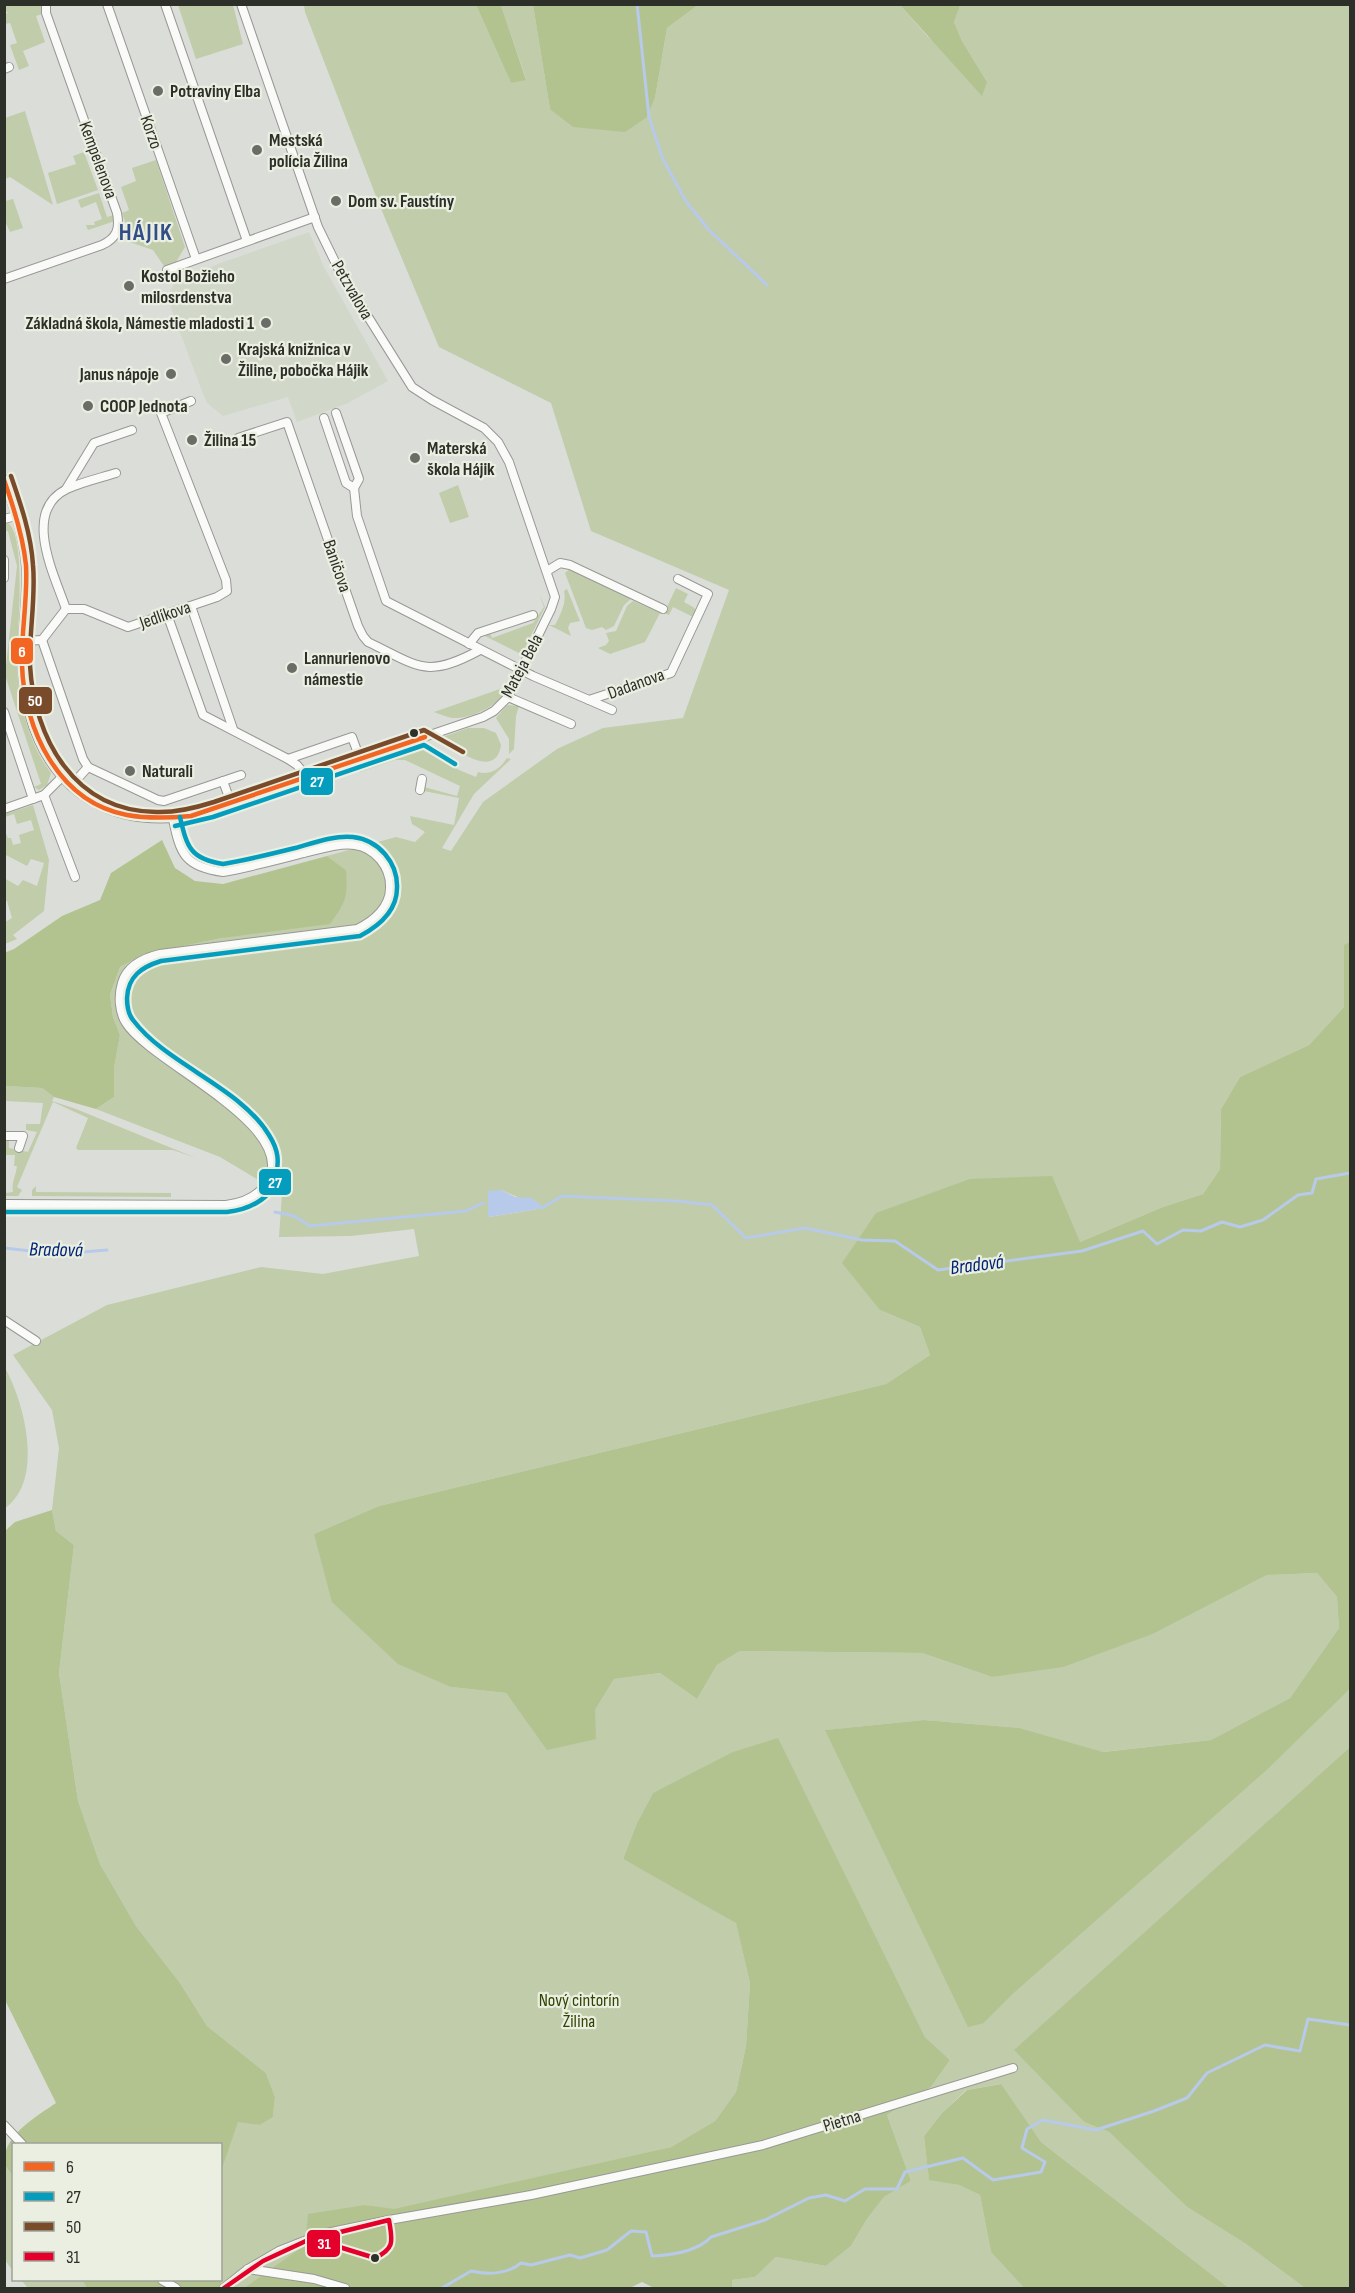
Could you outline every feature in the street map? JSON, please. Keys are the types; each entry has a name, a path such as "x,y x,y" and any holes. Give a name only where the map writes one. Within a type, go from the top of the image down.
{"street":[{"name":"Kempelenova","path":"4,279 111,241 117,233 119,224 46,13 46,4"},
{"name":"Korzo","path":"106,4 196,259"},
{"path":"165,4 247,241"},
{"name":"Petzvalova","path":"241,4 315,217 340,272 412,387 484,428 498,442 509,462 543,559"},
{"path":"167,270 315,217"},
{"name":"Jedlíkova","path":"66,609 84,609 124,627 217,597 226,591 226,580 161,413 190,401"},
{"name":"Baničova","path":"336,413 359,479 354,488 357,516 386,601 522,670"},
{"name":"Baničova","path":"324,418 346,483 354,488"},
{"name":"Baničova","path":"238,438 287,422 358,626 368,642 420,667 430,668 462,659 480,650"},
{"path":"66,489 94,443 132,430"},
{"path":"23,641 42,640 66,609 43,541 42,532 51,505 66,489 116,472"},
{"name":"Mateja Bela","path":"4,478 16,516 26,567 23,676 34,730 48,759 71,786 92,801 121,814 151,820 191,816 483,717 494,711 508,697 555,597 543,559"},
{"path":"4,519 16,516"},
{"path":"4,560 4,578"},
{"path":"547,571 560,563 570,565 663,609"},
{"name":"Dadanova","path":"522,670 589,700 671,673 708,594 678,579"},
{"path":"190,606 233,729"},
{"path":"167,614 203,715 288,759 297,765 307,777"},
{"path":"469,644 478,633 533,615"},
{"path":"42,640 83,759 88,767 158,800 169,800 241,775"},
{"path":"508,697 571,724"},
{"path":"589,700 612,710"},
{"path":"4,712 33,798"},
{"path":"288,759 352,737 360,759"},
{"path":"71,786 88,767"},
{"path":"4,809 44,795 62,777"},
{"path":"420,790 422,779"},
{"path":"223,781 231,803"},
{"path":"44,795 75,877"},
{"path":"4,1204 226,1205 250,1198 262,1189 270,1176 272,1159 269,1148 253,1125 147,1045 130,1029 122,1017 120,1005 120,991 124,976 136,964 160,954 357,928 372,920 384,908 389,895 390,880 383,863 377,856 354,845 333,846 223,872 205,869 197,866 183,854 178,844 173,819"},
{"path":"4,1136 23,1136 19,1148"},
{"path":"4,1320 36,1341"},
{"name":"Pietna","path":"224,2289 248,2269 279,2251 322,2234 531,2195 763,2145 1013,2068"},
{"path":"4,2125 20,2143"},
{"path":"248,2269 314,2279 345,2289"}],"shaded area":[{"name":"Základná škola, Námestie mladosti 1","path":"309,232 324,267 388,381 348,403 297,422 288,397 223,416 207,403 168,300 170,291 180,280"}],"green space":[{"path":"533,4 698,5 667,28 655,98 647,117 625,132 573,127 550,109"},
{"path":"5,5 41,5 42,14 36,16 45,42 23,51 29,66 19,70 10,45 17,43 10,23 5,24 5,14 8,13"},
{"path":"178,5 233,5 243,44 196,59"},
{"name":"Nový cintorín Žilina","path":"304,5 476,5 511,83 526,79 501,5 533,5 550,109 647,117 655,98 667,28 698,5 900,5 928,37 987,82 962,41 954,22 960,6 963,5 1350,5 1350,942 1344,946 1344,1007 1309,1045 1240,1077 1221,1109 1220,1169 1203,1194 1163,1207 1080,1242 880,1310 920,1327 930,1355 886,1384 379,1506 314,1534 451,1687 506,1693 547,1749 595,1710 614,1679 660,1673 697,1699 717,1665 740,1651 922,1653 992,1677 1155,1633 1267,1575 1317,1573 1337,1597 1339,1628 1290,1698 1211,1740 1102,1752 1020,1728 924,1720 826,1730 984,2023 1014,1993 1267,1770 1350,1689 1350,1747 1015,2050 1084,2122 1109,2132 1187,2207 1246,2244 1305,2288 1229,2288 1041,2142 1000,2084 966,2090 942,2113 924,2136 929,2179 959,2185 980,2195 991,2252 1024,2288 732,2288 732,2280 755,2277 776,2257 826,2266 851,2246 867,2219 884,2197 911,2181 887,2115 931,2087 950,2060 925,2037 778,1739 653,1793 637,1823 623,1859 736,1922 750,1983 746,2046 736,2092 715,2121 671,2147 393,2210 365,2205 244,2288 224,2288 220,2281 222,2169 238,2121 260,2125 273,2117 275,2097 266,2073 207,2026 180,1983 136,1926 100,1864 78,1801 59,1673 74,1545 56,1531 52,1510 59,1448 52,1410 13,1355 107,1305 261,1267 323,1274 419,1256 414,1229 351,1236 279,1237 282,1194 220,1157 96,1109 114,1097 114,1068 120,1035 113,1017 110,995 120,967 143,954 222,938 346,870 327,856 396,837 415,842 425,832 412,824 410,816 454,825 459,798 424,791 424,787 457,796 460,786 405,760 395,760 360,772 355,766 419,744 421,749 476,777 478,772 491,772 502,765 507,758 511,759 474,794 442,848 451,851 483,802 557,749 603,728 683,718 729,590 591,531 551,403 439,347 377,199","holes":["501,1190 544,1208 489,1217"]},
{"path":"476,5 501,5 526,80 511,83"},
{"path":"900,5 963,5 960,6 954,22 962,41 987,82 982,96"},
{"path":"25,111 53,205 10,177 5,179 5,118"},
{"path":"84,152 98,190 57,204 48,173 76,164 73,156"},
{"path":"156,160 185,247 176,262 164,266 153,250 121,239 126,224 122,213 129,210 121,187 136,181 132,168"},
{"path":"99,193 107,217 114,215 115,221 88,230 86,225 95,225 94,222 102,219 96,202 81,208 78,200"},
{"path":"13,199 23,228 10,232 5,221 5,201"},
{"path":"458,485 469,517 450,523 439,493"},
{"path":"8,523 14,533 18,548 20,591 17,668 20,696 31,737 51,773 47,785 39,790 34,787 41,784 5,675 17,566 8,531 5,531 5,524"},
{"path":"570,569 632,598 624,605 614,626 606,630 602,627 592,630 586,628 565,573"},
{"path":"676,588 688,594 684,602 698,612 695,618 673,607 669,615 664,613"},
{"path":"567,589 580,621 570,623 568,628 571,636 549,625 555,625 561,613 564,591"},
{"path":"539,593 545,607 523,652 519,653 485,636 490,633 492,638 533,623 544,607"},
{"path":"633,601 660,613 645,642 610,654 598,648 609,641 606,633 616,631 627,606"},
{"path":"503,688 507,690 503,696 476,714 452,718 434,712"},
{"path":"507,705 519,706 516,716 514,749 509,754 509,739 496,718"},
{"path":"468,728 484,728 496,733 501,745 498,755 491,761 483,762 464,755 440,738"},
{"path":"33,805 49,860 44,911 13,935 17,939 5,944 5,922 12,918 7,901 5,901 4,878 18,886 23,880 37,886 44,863 31,859 27,866 4,854 5,831 13,845 21,843 19,835 34,830 31,820 17,824 14,814 5,817 5,814"},
{"path":"162,840 175,868 195,881 223,884 327,856 346,870 345,899 330,924 222,938 144,954 120,967 110,995 113,1017 120,1035 114,1068 114,1097 96,1109 54,1097 42,1088 5,1086 4,953 14,949 62,916 100,900 111,873"},
{"path":"1350,942 1350,1689 1267,1770 1014,1993 984,2023 968,2027 825,1730 924,1720 1020,1728 1103,1752 1211,1740 1290,1698 1339,1628 1337,1597 1317,1573 1267,1575 1155,1633 1063,1667 992,1677 922,1653 740,1651 717,1665 697,1699 660,1673 614,1679 595,1710 596,1739 547,1750 506,1693 451,1687 398,1664 332,1602 314,1534 379,1506 886,1384 930,1355 920,1327 880,1310 842,1263 876,1213 970,1179 1052,1176 1080,1242 1163,1207 1203,1194 1220,1169 1221,1109 1240,1077 1309,1045 1344,1007 1344,945"},
{"path":"5,1086 42,1088 54,1097 52,1101 196,1158 173,1150 78,1150 76,1148 88,1118 53,1102 17,1187 22,1190 18,1196 5,1196 5,1193 13,1192 17,1166 14,1166 15,1155 5,1155 5,1140 9,1139 9,1148 28,1152 37,1132 26,1130 26,1124 40,1124 43,1103 5,1101"},
{"path":"36,1186 36,1192 171,1193 171,1197 32,1196 32,1190"},
{"path":"4,1366 24,1419 28,1460 25,1479 17,1495 5,1508"},
{"path":"52,1510 56,1531 74,1545 59,1673 78,1801 100,1864 136,1926 180,1983 207,2026 266,2073 275,2097 273,2117 260,2125 238,2122 222,2169 222,2143 12,2143 12,2176 5,2165 8,2145 14,2137 30,2121 56,2103 5,2000 5,1531 15,1522"},
{"path":"778,1738 925,2037 950,2060 931,2087 887,2115 911,2181 884,2197 867,2219 851,2246 826,2266 776,2257 755,2277 732,2280 732,2288 654,2288 642,2282 630,2288 244,2288 305,2245 308,2214 365,2205 394,2209 671,2147 715,2121 736,2092 746,2046 750,1983 736,1923 623,1859 637,1823 653,1793 733,1752"},
{"path":"1350,1747 1350,2288 1305,2288 1246,2244 1187,2207 1109,2132 1084,2122 1014,2050"},
{"path":"1001,2084 1041,2142 1229,2288 1024,2288 991,2252 980,2195 959,2185 929,2180 924,2136 942,2113 967,2090"},
{"path":"4,2164 12,2176 12,2270 5,2260"},
{"path":"22,2281 83,2281 87,2288 28,2288"},
{"path":"83,2281 220,2281 224,2288 87,2288"}],"water":[{"path":"501,1190 515,1197 532,1198 544,1208 488,1217 488,1191"}],"waterway":[{"path":"637,4 649,117 662,157 685,200 708,229 767,285"},
{"name":"Bradová","path":"542,1208 562,1196 677,1201 712,1205 746,1238 805,1228 862,1240 895,1241 938,1270 1082,1251 1143,1231 1157,1244 1183,1230 1201,1231 1222,1222 1240,1227 1263,1220 1298,1195 1312,1193 1316,1179 1350,1173"},
{"path":"275,1212 294,1216 310,1226 466,1211 483,1203"},
{"name":"Bradová","path":"4,1248 58,1254 107,1250"},
{"path":"442,2288 471,2271 498,2273 521,2263 531,2265 570,2255 580,2258 607,2250 631,2231 646,2232 652,2256 684,2252 699,2246 711,2237 765,2220 809,2198 826,2195 845,2201 865,2189 897,2189 905,2172 963,2158 993,2180 1041,2172 1045,2162 1022,2148 1027,2129 1043,2120 1096,2130 1187,2098 1207,2073 1265,2045 1300,2051 1308,2019 1350,2025"}],"transit line":[{"name":"50","path":"11,476 25,520 32,553 34,590 30,665 33,692 40,719 50,743 64,766 81,784 102,799 127,808 156,812 185,810 424,730 463,752"},
{"name":"6","path":"4,480 18,522 26,565 22,665 24,689 30,714 49,759 64,779 82,795 103,807 127,815 159,818 191,816 425,737"},
{"name":"27","path":"175,826 213,817 424,745 455,764"},
{"name":"27","path":"4,1212 227,1212 250,1206 264,1198 274,1186 278,1161 275,1146 269,1135 240,1103 147,1036 129,1012 127,998 130,984 142,970 161,961 360,936 374,928 386,917 394,904 397,888 394,870 379,848 353,837 331,838 223,864 212,862 192,850 185,837 180,817"},
{"name":"31","path":"389,2220 391,2243 386,2251 375,2258 308,2240 389,2220"},
{"name":"31","path":"224,2288 263,2261 308,2240"}],"place":[{"name":"Potraviny Elba","path":"158,91"},
{"name":"Mestská polícia Žilina","path":"257,150"},
{"name":"Dom sv. Faustíny","path":"336,201"},
{"name":"Kostol Božieho milosrdenstva","path":"129,286"},
{"name":"Základná škola, Námestie mladosti 1","path":"266,323"},
{"name":"Krajská knižnica v Žiline, pobočka Hájik","path":"226,359"},
{"name":"Janus nápoje","path":"171,374"},
{"name":"COOP Jednota","path":"88,406"},
{"name":"Žilina 15","path":"192,440"},
{"name":"Materská škola Hájik","path":"415,458"},
{"name":"Lannurienovo námestie","path":"292,668"},
{"name":"Naturali","path":"130,771"}],"district":[{"name":"HÁJIK","path":"146,232"}]}
